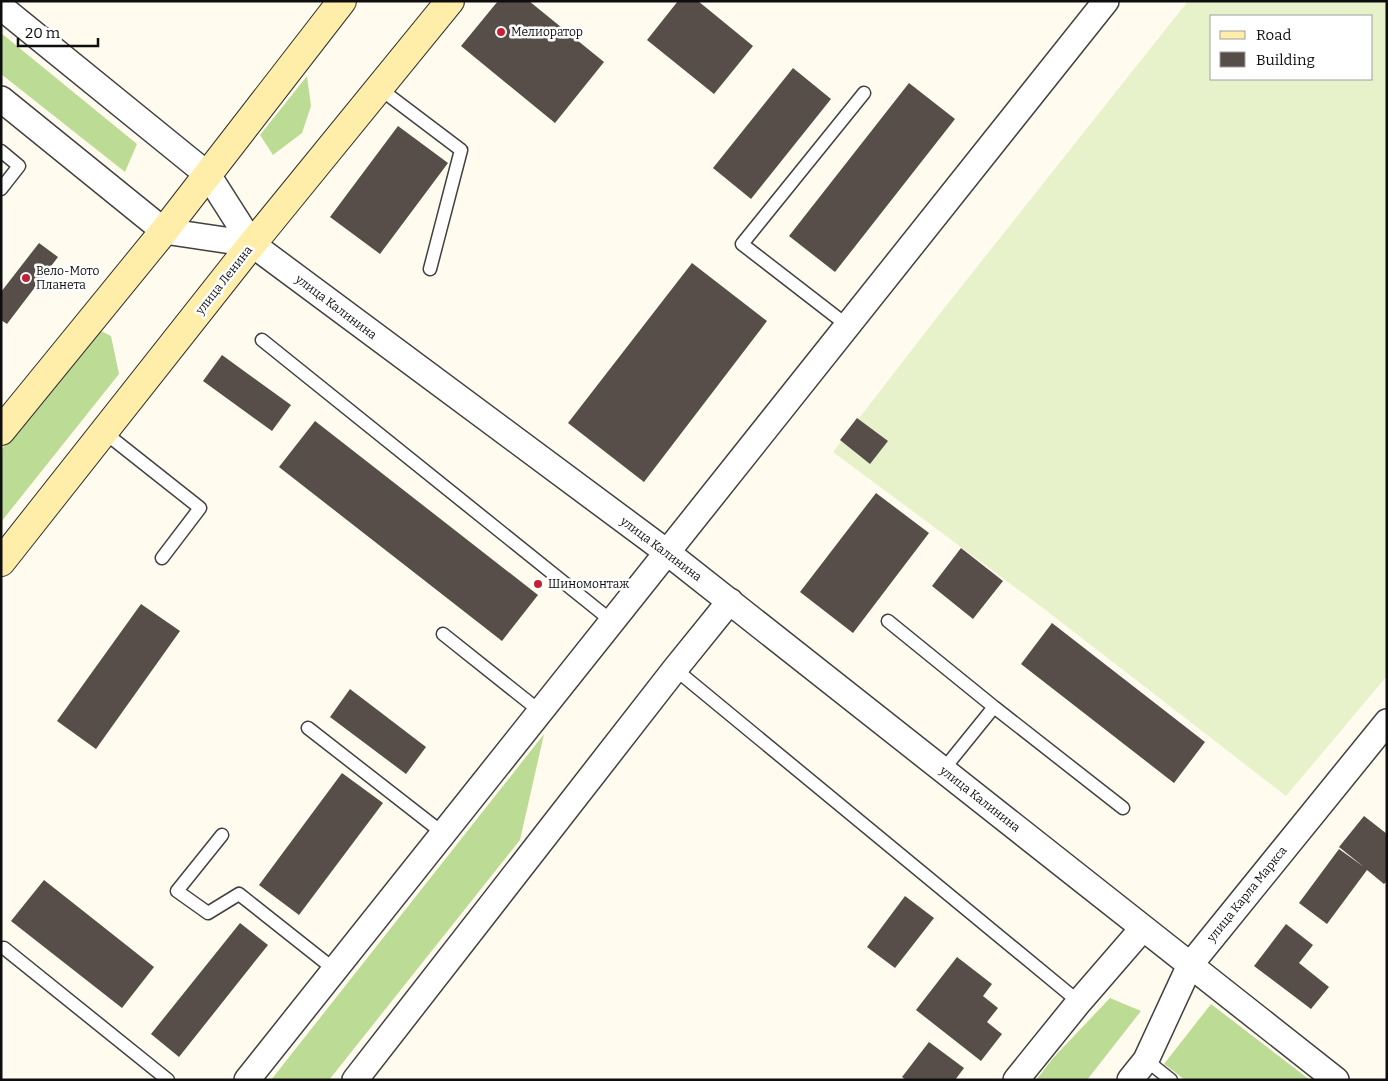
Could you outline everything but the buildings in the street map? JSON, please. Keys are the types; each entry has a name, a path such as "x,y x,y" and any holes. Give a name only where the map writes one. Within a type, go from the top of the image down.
{"street":[{"path":"1,430 164,231 342,1"},
{"name":"улица Ленина","path":"1,562 252,244 450,1"},
{"path":"247,1080 1106,1"},
{"name":"улица Калинина","path":"1,7 208,175 252,244 668,553 1336,1080"},
{"path":"1,99 164,231 252,244"},
{"path":"355,1080 675,669 730,602"},
{"name":"улица Карла Маркса","path":"1130,1080 1146,1060 1190,965 1387,722"},
{"path":"1016,1080 1079,1002 1143,928"}],"lane":[{"path":"379,88 461,150 430,269"},
{"path":"848,326 742,244 864,93"},
{"path":"1,151 19,166 1,189"},
{"path":"262,340 613,622"},
{"path":"104,432 200,508 162,558"},
{"path":"888,621 994,708 1123,808"},
{"path":"443,634 540,712"},
{"path":"675,669 1079,1002"},
{"path":"943,770 994,708"},
{"path":"308,728 444,834"},
{"path":"222,835 177,891 208,913 239,894 335,970"},
{"path":"4,948 168,1080"},
{"path":"1146,1060 1171,1080"}],"green space":[{"path":"1188,1 1387,1 1387,676 1286,796 1043,608 833,452 938,316"},
{"path":"1,33 137,144 125,172 1,74"},
{"path":"307,76 311,106 302,133 273,155 260,135"},
{"path":"95,328 111,336 119,374 1,522 1,450 76,358"},
{"path":"544,734 520,840 329,1080 271,1080"},
{"path":"1110,998 1141,1011 1087,1080 1036,1080 1054,1057"},
{"path":"1211,1004 1310,1080 1185,1080 1164,1064"}],"place":[{"name":"Мелиоратор","path":"501,32"},
{"name":"Вело-Мото Планета","path":"26,278"},
{"name":"Шиномонтаж","path":"538,584"}]}
